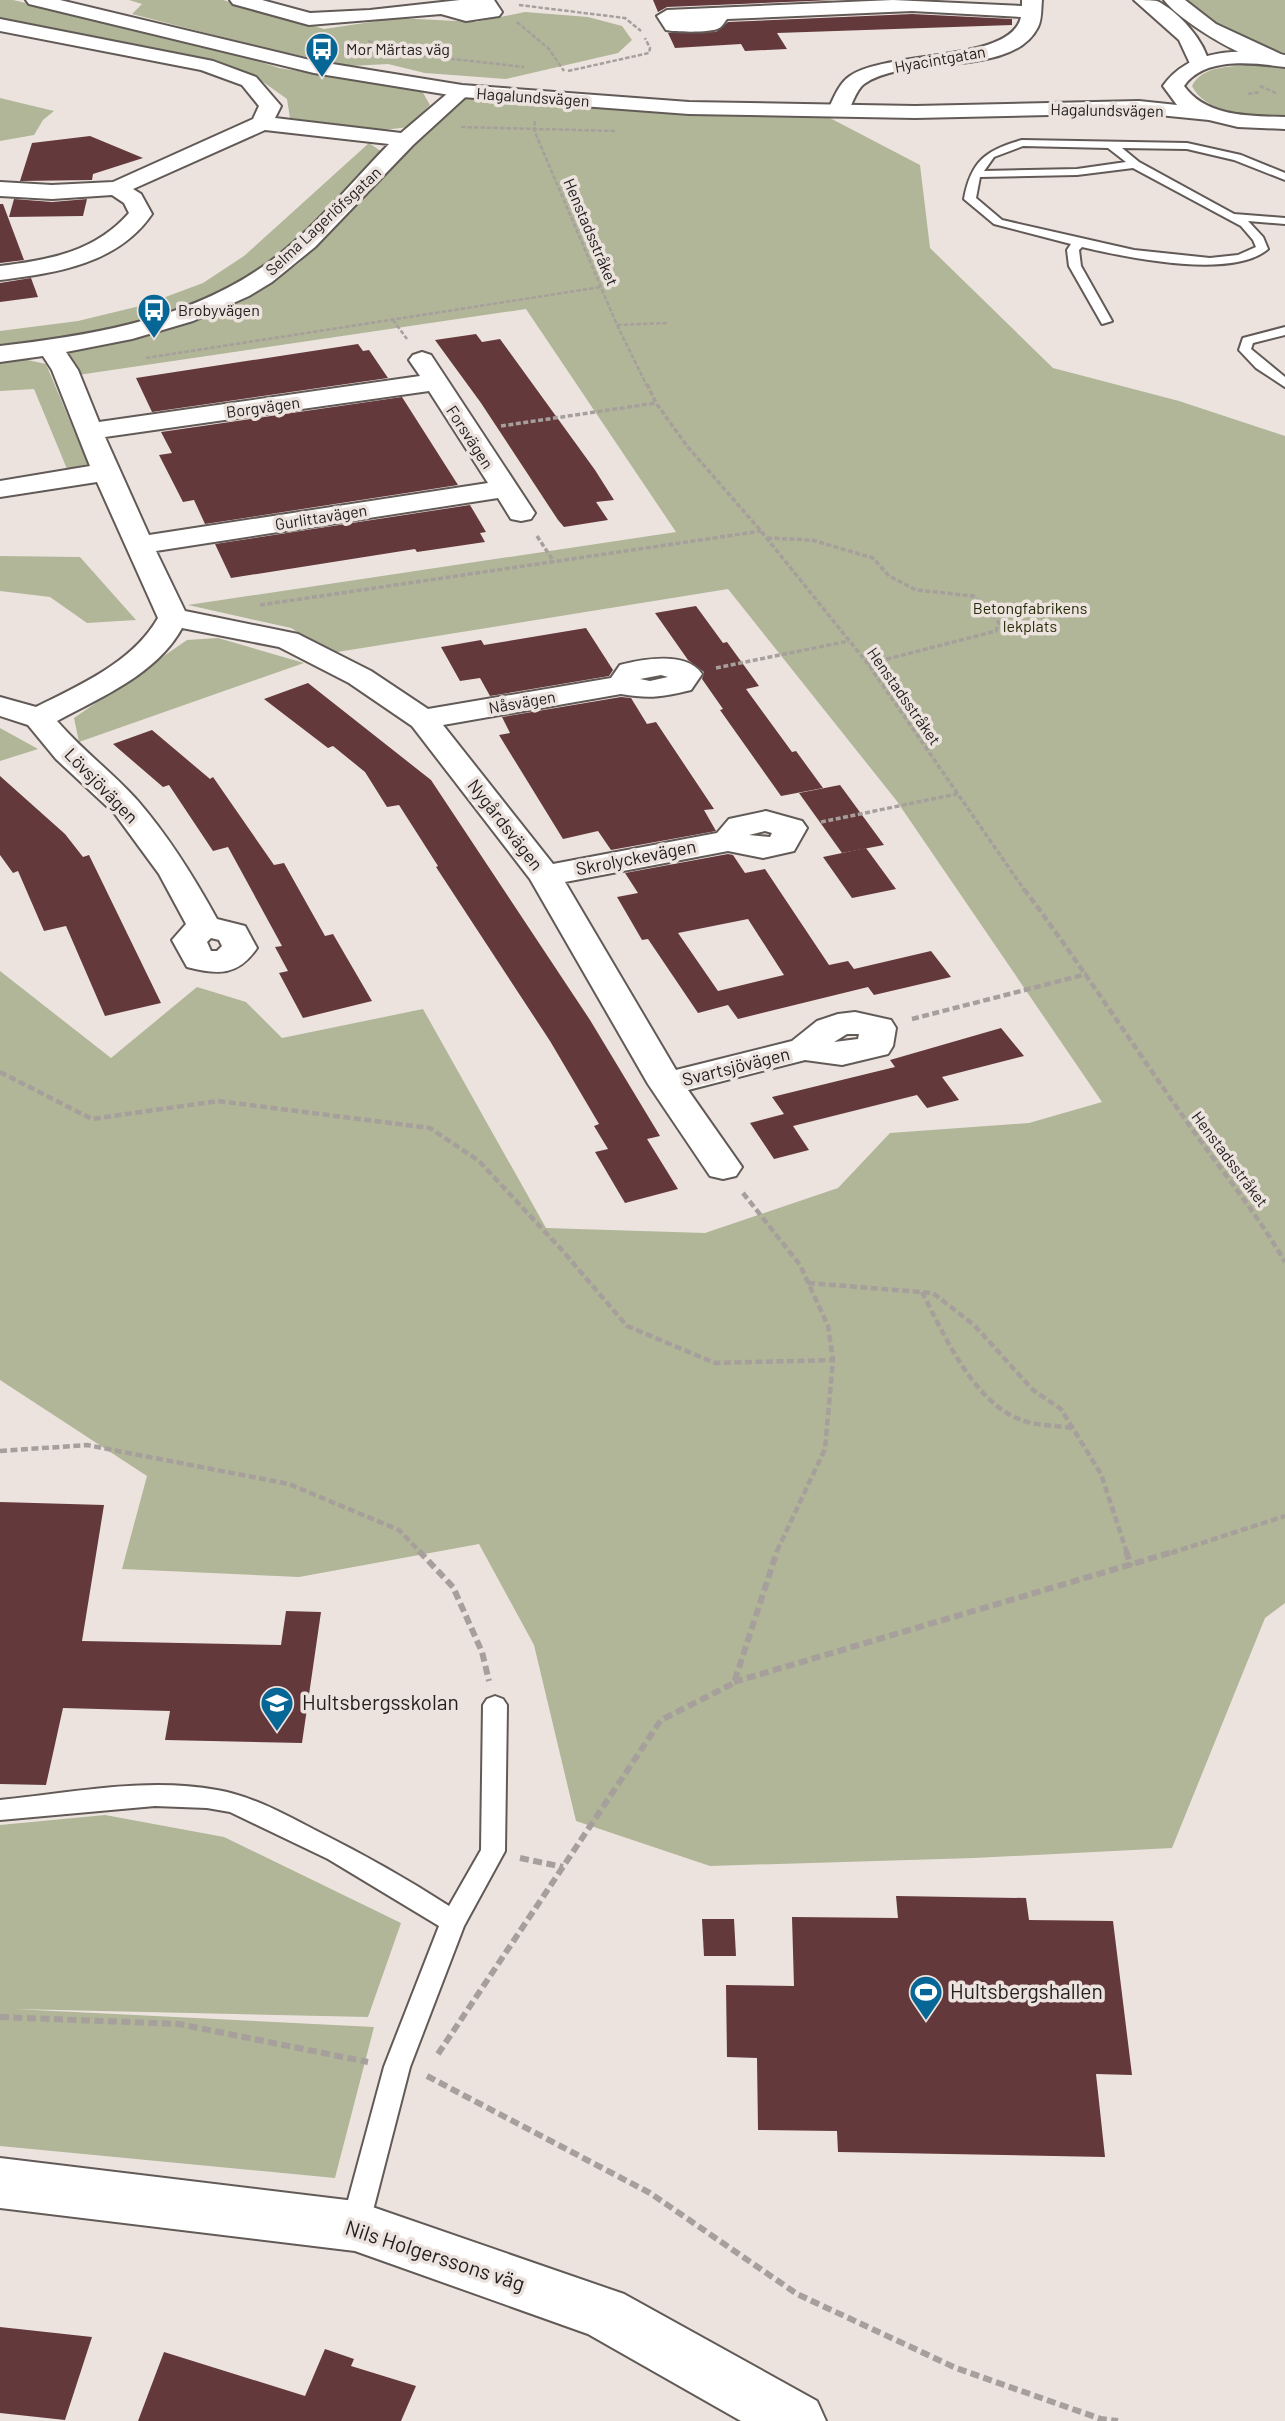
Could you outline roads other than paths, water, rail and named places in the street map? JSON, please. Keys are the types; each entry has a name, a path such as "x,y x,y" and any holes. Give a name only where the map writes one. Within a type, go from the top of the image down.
{"main road":[{"name":"Hagalundsvägen","path":"36,0 335,71 462,91 689,108 838,112 1139,107 1218,115"},
{"path":"240,0 309,19 446,9"},
{"path":"1144,0 1191,42 1198,54 1199,64"},
{"path":"1174,0 1192,17 1237,42 1281,60"},
{"path":"720,15 912,5 1031,6"},
{"name":"Hyacintgatan","path":"838,112 855,81 873,71 1003,47 1017,39 1028,26 1031,6"},
{"path":"0,25 206,65 249,81 270,106 262,123"},
{"name":"Hagalundsvägen","path":"1039,109 1150,84 1199,64 1249,58 1281,60"},
{"path":"1177,75 1172,86 1178,97 1194,107 1218,115 1256,122 1285,123"},
{"name":"Selma Lagerlöfsgatan","path":"0,354 51,348 150,325 242,290 281,264 359,191 407,140 462,91"},
{"path":"1256,122 1285,132"},
{"path":"0,189 52,192 117,188 262,123 407,140"},
{"path":"0,273 60,264 94,252 127,233 141,214 133,199 117,188"},
{"path":"0,706 39,718 128,666 167,632 173,618 106,472 92,431 65,370 51,348"},
{"name":"Borgvägen","path":"92,431 428,371"},
{"name":"Forsvägen","path":"428,371 521,513"},
{"path":"0,489 106,472"},
{"name":"Gurlittavägen","path":"139,545 504,489"},
{"name":"Nygårdsvägen","path":"173,618 288,640 360,677 423,719 545,876 666,1084 723,1167"},
{"name":"Nåsvägen","path":"423,719 621,685 631,671 663,666 687,674"},
{"name":"Lövsjövägen","path":"39,718 67,752 126,807 176,872 204,926"},
{"name":"Skrolyckevägen","path":"545,876 728,841 763,848 782,844 791,828"},
{"name":"Svartsjövägen","path":"666,1084 805,1049 842,1054 875,1046 878,1028"},
{"name":"Nils Holgerssons väg","path":"0,2183 355,2227 604,2313 797,2421"}],"lane":[{"path":"1111,145 1135,163 1245,224 1259,239 1262,248 1240,259 1191,261 1013,226 989,217 970,199 976,174 990,155 1016,144 1170,144 1209,149 1237,157 1285,177"},
{"path":"976,174 1077,172 1135,163"},
{"path":"1234,217 1285,221"},
{"path":"1080,241 1073,250 1075,266 1106,321"},
{"path":"1285,331 1247,341 1245,350 1285,383"},
{"path":"355,2227 397,2067 453,1922 493,1851 495,1705"},
{"path":"0,1810 130,1795 209,1798 250,1808 397,1885 453,1922"}],"place":[{"name":"Mor Märtas väg","path":"322,79"},
{"name":"Brobyvägen","path":"154,340"},
{"name":"Hultsbergsskolan","path":"277,1733"},
{"name":"Hultsbergshallen","path":"926,2022"}],"park label":[{"name":"Betongfabrikens lekplats","path":"1030,617"}]}
